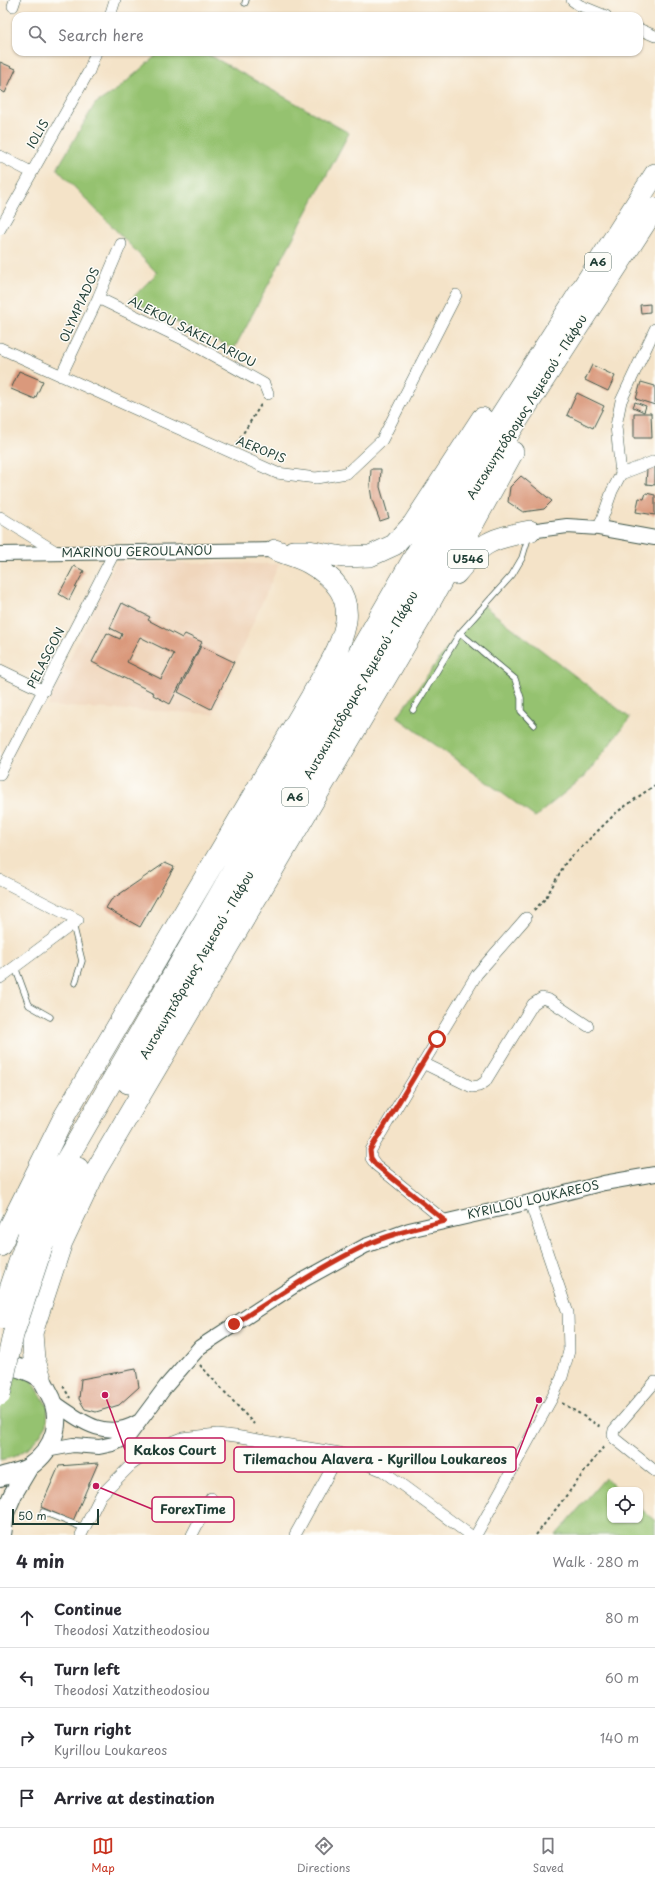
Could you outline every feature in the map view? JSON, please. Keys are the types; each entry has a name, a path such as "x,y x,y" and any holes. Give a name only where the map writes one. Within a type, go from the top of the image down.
{"highway":[{"path":"275,550 309,551 343,557 370,556 394,545 413,524 597,240 655,169"},
{"name":"Αυτοκινητόδρομος Λεμεσού - Πάφου","path":"0,1395 36,1240 60,1171 447,500 655,174"},
{"name":"Αυτοκινητόδρομος Λεμεσού - Πάφου","path":"0,1318 36,1240 499,449 655,208"},
{"path":"41,1378 34,1359 32,1333 62,1242 95,1172 424,613 513,452 559,355"},
{"path":"311,697 388,583 447,500"},
{"name":"U546","path":"424,613 470,557 484,544 503,536 530,531"},
{"path":"0,1246 65,1115 311,697 342,640 348,615 344,596 329,576 308,562 275,550"}],"main road":[{"path":"0,1363 18,1368 41,1378 64,1403 54,1436 46,1450 29,1467 13,1494 5,1513 2,1535"},
{"path":"0,1477 29,1467"}],"street":[{"path":"111,12 115,0"},
{"path":"572,0 579,5 596,12"},
{"path":"643,31 655,36"},
{"name":"IOLIS","path":"0,229 89,71 95,56"},
{"path":"0,156 31,172"},
{"name":"OLYMPIADOS","path":"61,376 98,298 121,244"},
{"name":"AEROPIS","path":"0,348 277,473 316,478 347,473 382,440 456,295"},
{"name":"ALEKOU SAKELLARIOU","path":"98,298 185,340 264,384 268,394"},
{"path":"599,528 612,491 621,474 616,426 621,401 655,329"},
{"path":"621,474 655,461"},
{"path":"0,517 58,554"},
{"name":"U546","path":"530,531 567,526 599,528 655,538"},
{"name":"MARINOU GEROULANOU","path":"0,554 275,550"},
{"name":"PELASGON","path":"0,774 114,553"},
{"path":"0,670 44,691"},
{"path":"0,880 75,922 0,978"},
{"path":"445,1221 376,1165 371,1158 370,1150 477,974 526,918"},
{"path":"423,1063 472,1087 479,1086 485,1082 533,1004 542,998 549,1000 588,1026"},
{"name":"KYRILLOU LOUKAREOS","path":"46,1450 73,1445 99,1447 113,1444 128,1437 166,1386 200,1348 234,1324 300,1282 365,1246 409,1230 445,1221 530,1202 604,1183 655,1174"},
{"path":"476,1535 552,1398 562,1377 569,1351 568,1313 530,1202"},
{"path":"655,1382 614,1430 614,1437 655,1471"},
{"name":"KYRILLOU LOUKAREOS","path":"64,1403 84,1423 110,1431 126,1429 142,1419"},
{"path":"83,1532 101,1495 131,1465 154,1449 182,1438 217,1434 340,1453 383,1471 470,1535"},
{"path":"295,1535 340,1453"},
{"path":"192,1535 211,1498"}],"lane":[{"path":"413,710 460,633 512,575 522,558 530,531"},
{"path":"460,633 515,679 521,698 521,711 534,725"},
{"path":"75,922 82,961 75,983"},
{"path":"15,967 29,1005 50,1018"},
{"path":"43,1512 83,1532"}],"path":[{"path":"231,453 268,394"},
{"path":"526,918 545,898 566,862 617,812 655,785"},
{"path":"198,1363 254,1424"},
{"path":"63,1386 64,1403"},
{"path":"536,1535 614,1437 552,1398"}],"shaded area":[{"path":"116,562 279,564 213,714 47,706"}],"green space":[{"path":"155,56 211,56 349,133 234,349 130,300 157,273 57,169 95,104 118,89"},
{"path":"480,603 630,718 585,776 535,817 397,717"},
{"path":"0,1368 32,1380 48,1407 47,1424 40,1435 27,1449 13,1457 0,1460"},
{"path":"605,1478 616,1487 607,1487 607,1523 643,1523 643,1511 655,1521 655,1535 556,1535"}],"building":[{"path":"0,62 16,69 5,93 0,90"},
{"path":"650,304 650,312 641,313 640,305"},
{"path":"592,365 615,376 608,391 585,380"},
{"path":"19,371 43,381 35,399 11,389"},
{"path":"641,382 655,386 655,405 636,399"},
{"path":"577,393 604,406 593,428 567,415"},
{"path":"635,402 646,406 644,412 633,407"},
{"path":"634,413 651,413 652,438 634,438"},
{"path":"655,466 655,485 646,484 647,469"},
{"path":"371,469 381,469 380,487 389,518 380,521 372,500 370,487"},
{"path":"521,476 552,501 544,509 523,512 508,502 510,487"},
{"path":"646,493 655,495 655,515 636,512 639,498 644,499"},
{"path":"74,566 84,571 69,600 59,594"},
{"path":"122,603 150,617 148,620 182,638 185,634 202,642 170,704 153,695 154,693 92,662 107,633 120,639 122,634 110,628","holes":["140,637 174,654 161,679 127,662"]},
{"path":"201,646 234,662 211,709 178,692"},
{"path":"165,863 174,867 140,927 106,908 111,900"},
{"path":"136,1369 139,1387 119,1405 96,1412 85,1409 79,1399 81,1379"},
{"path":"98,1463 73,1521 41,1507 59,1466"}],"place":[{"name":"Kakos Court","path":"105,1395"},
{"name":"Tilemachou Alavera - Kyrillou Loukareos","path":"539,1400"},
{"name":"ForexTime","path":"96,1486"}],"route":[{"path":"234,1324 300,1282 365,1246 409,1230 445,1221 376,1165 371,1158 370,1150 437,1039"}]}
